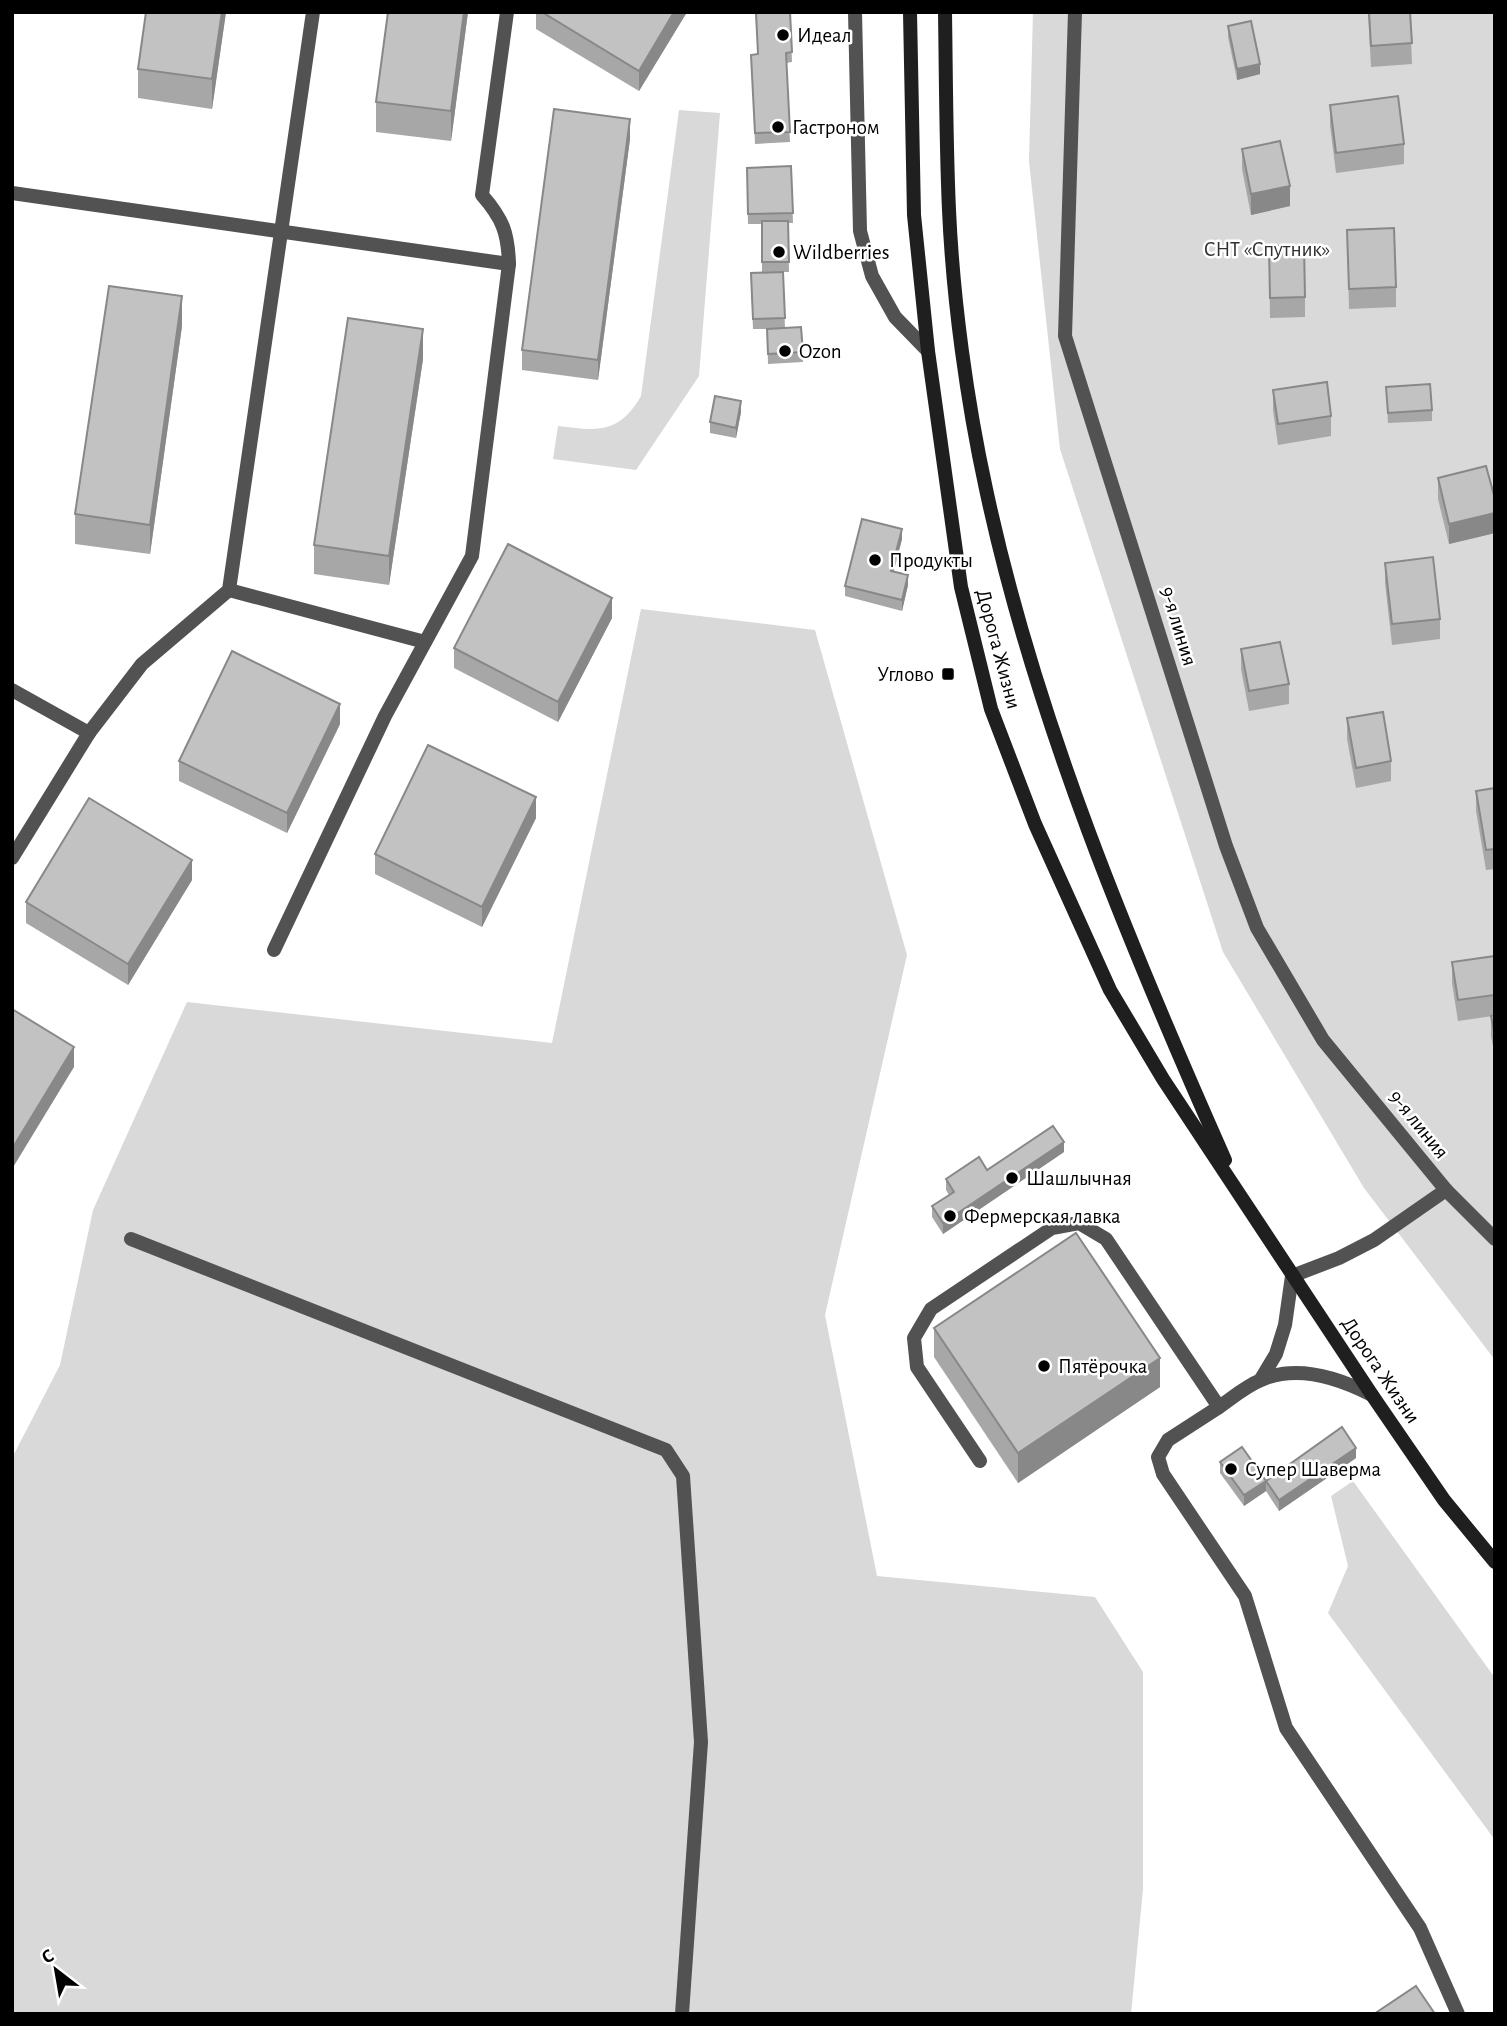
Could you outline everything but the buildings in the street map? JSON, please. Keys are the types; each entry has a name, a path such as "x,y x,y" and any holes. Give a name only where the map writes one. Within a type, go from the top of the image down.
{"main road":[{"name":"Дорога Жизни","path":"910,12 914,215 928,351 961,587 991,709 1035,824 1110,990 1163,1079 1372,1395 1444,1500 1495,1562"},
{"name":"Дорога Жизни","path":"945,12 949,212 962,345 985,487 1006,576 1076,795 1176,1048 1241,1197"}],"street":[{"path":"12,858 89,733 142,664 229,590 313,12"},
{"path":"274,950 385,716 472,556 509,264 508,239 499,214 482,195 506,12"},
{"path":"855,12 860,230 872,276 895,317 928,351"},
{"name":"9-я линия","path":"1075,12 1065,336 1226,846 1257,928 1323,1040 1446,1190 1495,1239"},
{"path":"12,193 509,264"},
{"path":"229,590 425,642"},
{"path":"12,690 89,733"},
{"path":"1262,1379 1276,1354 1285,1325 1292,1276 1339,1258 1374,1240 1446,1190"},
{"path":"980,1461 917,1367 914,1338 931,1310 1052,1228 1079,1223 1106,1239 1219,1407"},
{"path":"131,1239 666,1450 683,1476 701,1742 682,2014"},
{"path":"1372,1395 1346,1382 1319,1375 1290,1374 1262,1379 1168,1440 1158,1457 1163,1474 1245,1596 1286,1728 1420,1928 1458,2014"}],"green space":[{"name":"СНТ «Спутник»","path":"1033,12 1495,12 1495,1360 1364,1188 1223,952 1060,449 1029,161"},
{"path":"679,110 720,113 699,376 636,470 553,459 558,426 596,429 616,424 641,396"},
{"path":"641,609 815,630 907,955 825,1315 877,1576 1095,1597 1143,1672 1143,1889 1131,2014 12,2014 12,1458 60,1365 93,1210 187,1002 552,1043"},
{"path":"1353,1481 1495,1678 1495,1840 1328,1613 1348,1566 1331,1496"}],"place":[{"name":"Идеал","path":"783,35"},
{"name":"Гастроном","path":"778,127"},
{"name":"Wildberries","path":"779,252"},
{"name":"Ozon","path":"785,351"},
{"name":"Продукты","path":"875,560"},
{"name":"Углово","path":"948,674"},
{"name":"Шашлычная","path":"1012,1178"},
{"name":"Фермерская лавка","path":"950,1216"},
{"name":"Пятёрочка","path":"1044,1366"},
{"name":"Супер Шаверма","path":"1231,1469"}]}
